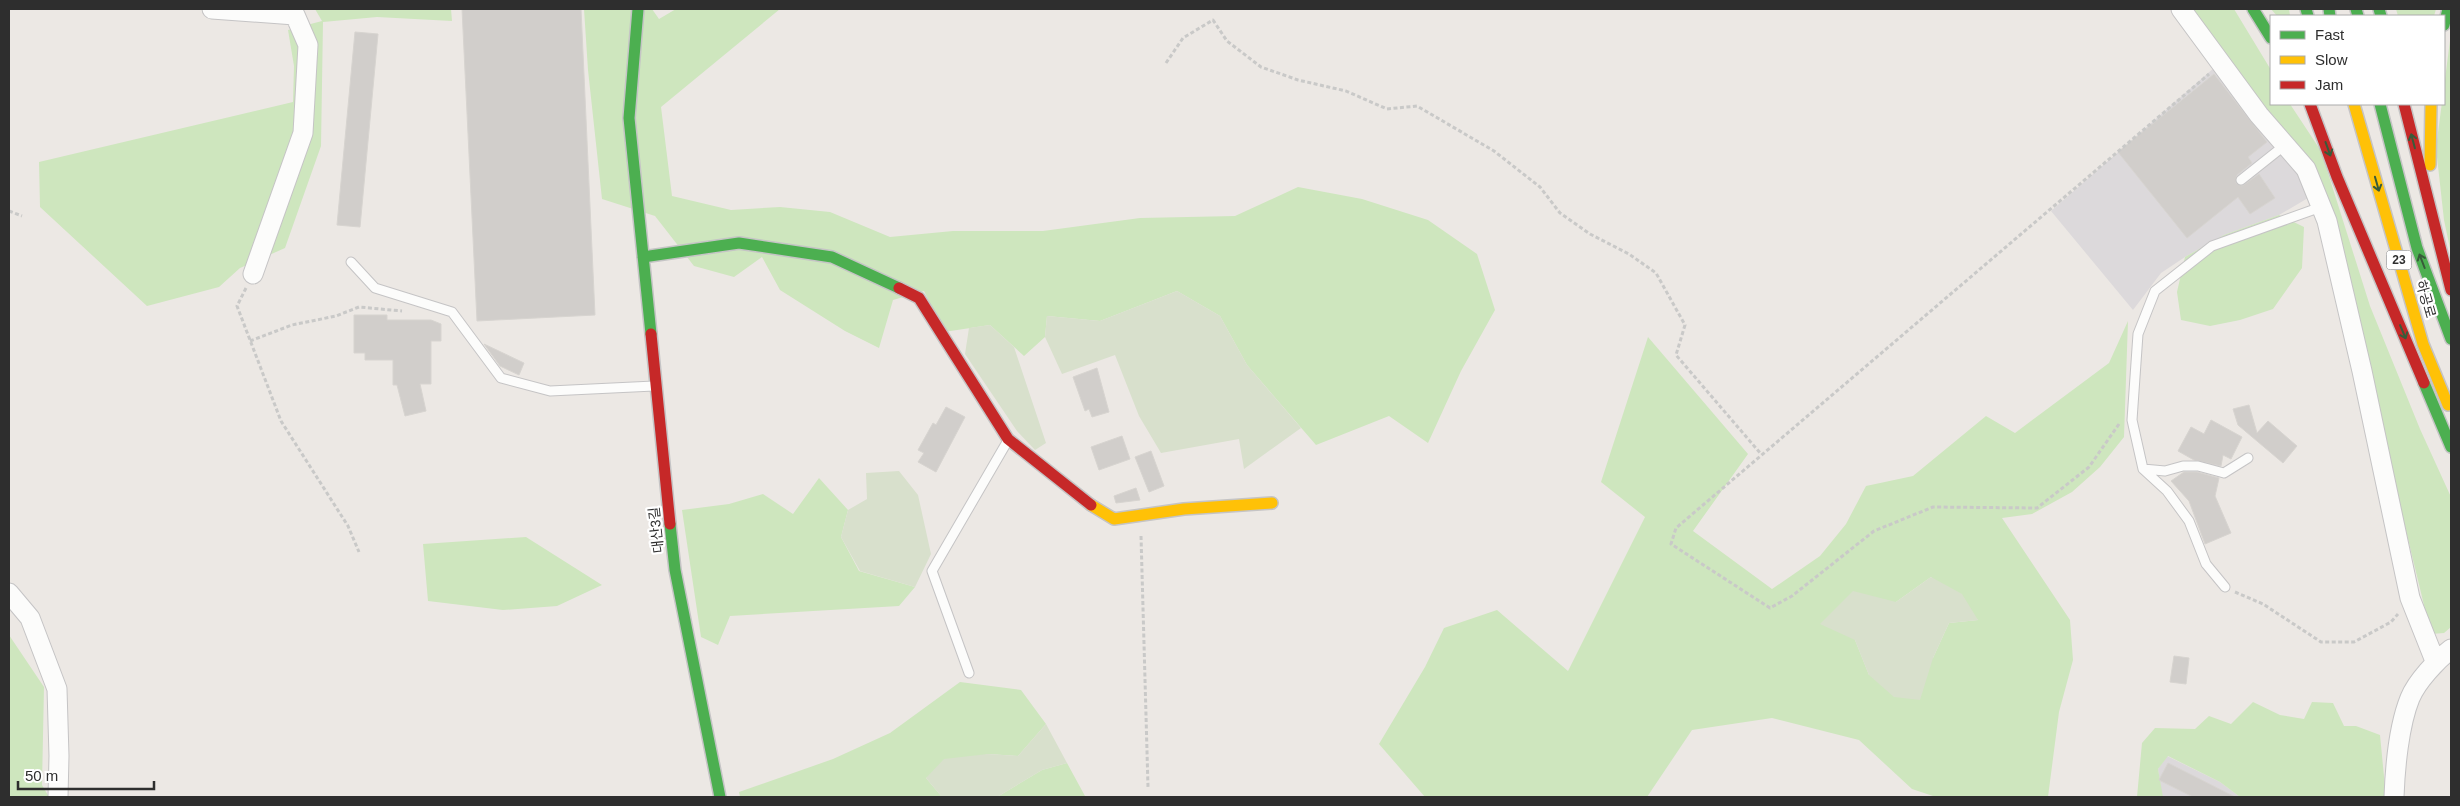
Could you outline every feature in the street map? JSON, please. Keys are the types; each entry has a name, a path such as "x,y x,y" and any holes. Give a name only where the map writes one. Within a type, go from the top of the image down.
{"main road":[{"name":"대산3길","path":"638,9 629,118 676,570 720,797"},
{"path":"2253,9 2270,36"},
{"path":"2310,105 2338,177 2451,447"},
{"name":"하공로","path":"2354,105 2423,344 2451,414"},
{"name":"하공로","path":"2380,105 2417,248 2451,339"},
{"path":"2404,105 2451,290"},
{"path":"2429,202 2431,105"},
{"path":"2363,209 2394,311"},
{"path":"644,257 739,243 748,244 832,257 919,298 1008,439 1095,508 1114,519 1184,509 1272,503"}],"street":[{"path":"212,9 295,15 308,45 303,134 253,274"},
{"path":"2181,9 2221,64 2306,169 2327,221 2362,371 2410,598 2435,661"},
{"path":"9,593 30,618 57,689 58,797"},
{"path":"2394,797 2396,763 2410,698 2435,661 2451,648"}],"lane":[{"path":"2241,180 2285,145"},
{"path":"2225,587 2206,564 2189,521 2167,491 2143,469 2132,420 2138,334 2155,291 2212,246 2321,207"},
{"path":"351,262 375,288 452,312 501,378 550,391 657,386"},
{"path":"969,673 932,572 1008,439"},
{"path":"2143,469 2166,471 2183,466 2198,466 2224,473 2248,458"}],"path":[{"path":"1166,63 1183,38 1213,20 1227,41 1261,68 1298,80 1346,91 1387,109 1417,106 1494,151 1540,187 1560,213 1590,234 1629,254 1656,273 1685,325 1676,355 1762,454"},
{"path":"2134,403 2089,467 2037,508 1933,507 1874,531 1792,596 1770,608 1671,544 1676,528 2221,64"},
{"path":"9,211 22,216"},
{"path":"253,274 237,306 281,421 348,526 359,552"},
{"path":"250,340 292,325 336,316 359,307 408,312"},
{"path":"1140,515 1148,787"},
{"path":"2225,587 2263,604 2321,642 2354,642 2391,622 2410,598"}],"shaded area":[{"path":"2215,67 2301,173 2308,198 2279,215 2224,235 2185,257 2161,273 2133,310 2051,211"},
{"path":"2167,756 2220,782 2240,797 2162,797 2158,769"}],"green space":[{"path":"315,9 451,9 452,21 377,17 323,22 321,146 285,248 240,268 219,287 147,306 40,207 39,162 293,102 294,66 288,30 322,21"},
{"path":"584,9 652,9 659,19 676,9 780,9 661,107 672,196 731,210 780,207 830,212 890,237 953,231 1043,231 1140,218 1235,216 1298,187 1362,199 1428,220 1477,254 1495,310 1461,371 1428,443 1389,416 1316,445 1247,365 1220,316 1177,291 1100,321 1047,316 1045,337 1024,356 990,325 944,332 924,291 893,300 879,348 845,331 780,290 762,257 734,277 694,266 655,216 602,199 588,70"},
{"path":"2191,9 2234,9 2270,68 2270,105 2291,105 2321,151 2370,306 2420,429 2451,497 2451,627 2444,633 2431,634 2376,407 2300,155"},
{"path":"2271,9 2289,9 2290,15 2276,15"},
{"path":"2396,9 2436,9 2434,15 2398,15"},
{"path":"2451,33 2451,253 2444,220 2436,148 2442,105 2445,105 2445,79"},
{"path":"2279,215 2304,227 2302,268 2273,309 2240,320 2210,326 2181,320 2177,292 2185,257 2224,235"},
{"path":"1177,291 1220,316 1247,365 1301,428 1244,469 1239,439 1161,453 1139,416 1115,355 1062,374 1045,337 1047,316 1100,321"},
{"path":"2128,321 2124,437 2100,467 2072,492 2032,514 2002,518 2070,620 2073,660 2059,712 2048,797 1936,797 1912,789 1859,740 1772,718 1692,730 1647,797 1425,797 1379,744 1425,667 1444,628 1497,610 1568,671 1645,517 1601,482 1648,337 1748,454 1693,531 1772,589 1820,556 1846,524 1866,486 1913,476 1986,416 2015,433 2109,363","holes":["1931,577 1978,620 1949,623 1933,658 1869,675 1855,640 1896,602"]},
{"path":"990,325 1014,347 1046,443 1035,450 1017,431 965,354 969,328"},
{"path":"899,471 918,495 931,554 915,587 860,571 841,537 848,510 867,499 866,473"},
{"path":"819,478 848,510 841,537 859,571 915,587 899,606 730,616 718,645 701,637 682,510 729,504 763,494 793,514"},
{"path":"526,537 602,585 557,606 503,610 428,601 423,544"},
{"path":"1931,577 1962,594 1978,620 1949,623 1933,658 1920,700 1894,697 1869,675 1855,640 1820,624 1853,591 1896,602"},
{"path":"9,635 44,687 42,785 49,797 9,797"},
{"path":"960,682 1021,690 1046,724 1018,756 988,754 926,778 942,797 740,797 739,792 833,759 890,733"},
{"path":"2253,702 2280,715 2304,719 2312,702 2333,703 2344,726 2356,726 2380,735 2386,797 2240,797 2220,782 2168,756 2158,769 2163,797 2137,797 2142,743 2155,728 2195,729 2209,716 2231,724"},
{"path":"1046,724 1067,763 1042,770 997,797 942,797 926,778 944,759 988,754 1018,756"},
{"path":"1067,763 1085,796 997,797 1042,770"}],"building":[{"path":"462,9 581,9 595,315 477,321"},
{"path":"355,32 378,34 360,227 337,225"},
{"path":"2214,74 2267,142 2248,157 2252,163 2237,175 2236,183 2242,186 2259,174 2275,198 2250,214 2238,197 2187,238 2118,152"},
{"path":"354,315 387,315 387,320 431,320 441,324 441,341 431,341 431,384 420,384 426,411 405,416 397,385 393,385 393,360 365,360 365,353 354,353"},
{"path":"484,344 524,363 519,375 500,366"},
{"path":"1097,368 1109,412 1092,417 1089,409 1085,411 1073,377"},
{"path":"2249,405 2257,433 2268,421 2297,446 2283,463 2238,425 2233,409"},
{"path":"946,407 965,417 936,472 918,462 924,453 918,450 933,423 936,425"},
{"path":"2211,420 2242,437 2231,459 2223,455 2221,466 2194,460 2178,451 2191,427 2204,434"},
{"path":"1122,436 1130,459 1099,470 1091,447"},
{"path":"1151,451 1164,486 1149,492 1135,457"},
{"path":"2184,472 2197,472 2219,478 2215,496 2231,533 2205,544 2189,501 2171,481"},
{"path":"1136,488 1140,500 1116,503 1114,496"},
{"path":"2174,656 2189,658 2186,684 2170,682"},
{"path":"2168,763 2235,797 2193,797 2159,780"}],"traffic: fast":[{"path":"638,9 629,118 651,334"},
{"path":"2253,9 2270,36"},
{"path":"2306,9 2308,15"},
{"path":"2329,9 2330,15"},
{"path":"2356,9 2358,15"},
{"path":"2379,9 2381,15"},
{"path":"2445,21 2448,9"},
{"path":"2380,105 2417,248 2451,339"},
{"path":"643,257 739,243 832,257 899,288"},
{"path":"2424,383 2451,447"},
{"path":"670,524 675,570 720,797"}],"traffic: slow":[{"path":"2354,105 2423,344 2448,405"},
{"path":"2430,165 2431,105"},
{"path":"1091,505 1114,519 1184,509 1272,503"}],"traffic: jam":[{"path":"2310,105 2337,177 2424,383"},
{"path":"2404,105 2451,290"},
{"path":"899,288 919,298 1008,439 1091,505"},
{"path":"651,334 670,524"}]}
